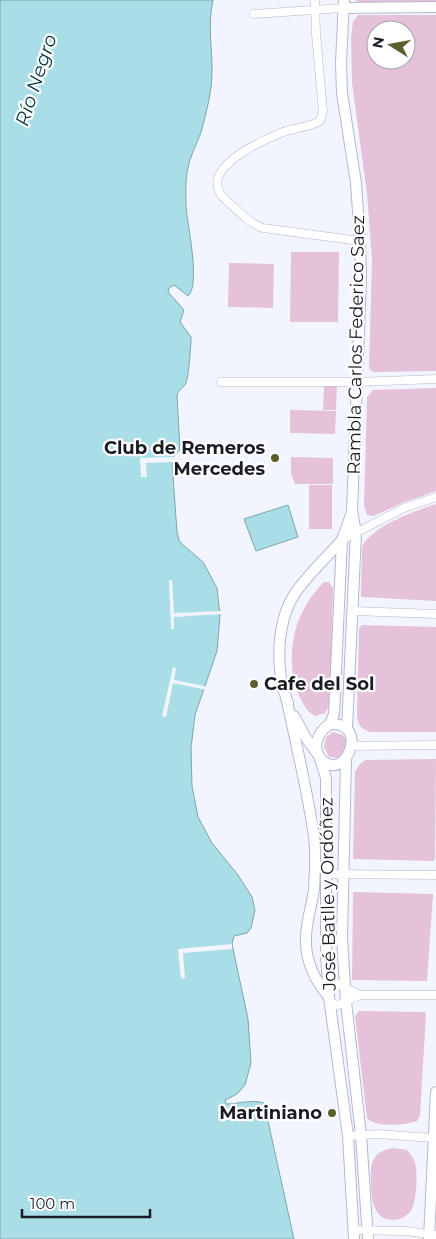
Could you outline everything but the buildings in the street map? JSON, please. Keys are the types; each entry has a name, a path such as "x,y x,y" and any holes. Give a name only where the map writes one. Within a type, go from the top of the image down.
{"street":[{"path":"315,0 323,112 320,121 285,132 240,154 225,164 218,175 218,185 222,197 255,225 263,228 360,241"},
{"path":"254,14 315,10 343,4 436,7"},
{"name":"Rambla Carlos Federico Saez","path":"343,4 342,93 356,183 360,241 352,511 356,533 346,728"},
{"path":"221,382 357,382 436,379"},
{"path":"436,497 404,508 342,540 293,596 279,645 278,664 303,775 314,838 314,890 306,938 311,968 318,984 329,1000 338,1005 360,995 436,995"},
{"name":"Rambla Carlos Federico Saez","path":"330,724 334,714 342,540 352,511"},
{"path":"352,611 436,614"},
{"path":"286,697 306,738 327,765 336,765 346,759"},
{"path":"319,756 318,737 322,729 330,724 339,724 346,728 350,734 352,746 346,759 342,938 346,1002 361,1135 367,1234"},
{"path":"352,746 436,744"},
{"name":"José Batlle y Ordóñez","path":"319,756 326,778 326,956 328,986 348,1136 353,1234"},
{"path":"326,874 436,875"},
{"path":"328,986 336,982 360,995"},
{"path":"353,1234 405,1231 431,1236 436,1092"},
{"path":"348,1136 378,1134 433,1138"}],"shaded area":[{"path":"355,0 436,0 436,2 359,2"},
{"path":"358,15 436,15 436,371 373,372 369,368 372,260 367,194 352,83 351,37 353,22"},
{"path":"291,252 339,252 338,322 290,322"},
{"path":"229,263 274,264 273,308 228,307"},
{"path":"324,385 337,386 336,410 323,410"},
{"path":"436,388 436,491 402,503 374,516 367,515 364,505 367,397 373,390"},
{"path":"290,410 336,411 335,434 290,433"},
{"path":"291,457 333,458 333,484 295,484 291,473"},
{"path":"309,485 332,485 332,529 309,529"},
{"path":"436,504 436,601 362,597 362,546 364,543 370,536 387,524 407,514"},
{"path":"324,582 329,582 333,588 330,705 325,713 316,716 307,709 298,693 293,671 292,649 296,627 302,612 310,598"},
{"path":"362,625 436,627 436,732 371,732 360,726 357,714 359,629"},
{"path":"333,732 343,735 347,744 339,758 329,757 324,747 326,737"},
{"path":"436,759 435,859 433,861 353,859 355,772 360,764 365,760"},
{"path":"354,892 433,894 427,981 352,980"},
{"path":"359,1011 425,1012 420,1116 417,1121 405,1124 384,1124 367,1118 355,1016"},
{"path":"394,1148 407,1150 412,1156 416,1168 417,1181 414,1202 410,1212 402,1218 393,1220 385,1219 375,1208 371,1193 371,1169 373,1160 378,1154"}],"water":[{"name":"Río Negro","path":"0,0 213,0 210,22 211,87 207,110 189,164 186,182 186,206 193,267 192,289 188,296 174,285 169,288 168,292 184,310 180,322 191,337 187,379 177,396 180,450 173,457 172,462 177,532 182,544 203,562 217,588 220,615 217,651 195,715 191,748 192,786 198,817 212,843 238,875 252,897 255,910 251,928 247,933 234,936 232,944 248,1019 251,1063 245,1085 237,1094 225,1100 226,1104 264,1103 294,1239 0,1239"},
{"path":"288,505 298,537 256,551 244,519"}],"pier":[{"path":"178,457 175,462 146,463 147,477 141,477 140,458"},
{"path":"169,580 172,580 174,613 223,611 223,614 174,617 174,629 171,629"},
{"path":"173,667 176,668 174,680 208,687 207,690 173,683 166,717 162,716"},
{"path":"232,944 232,949 183,953 185,978 181,979 178,949"}],"place":[{"name":"Club de Remeros Mercedes","path":"275,458"},
{"name":"Cafe del Sol","path":"254,684"},
{"name":"Martiniano","path":"332,1113"}]}
